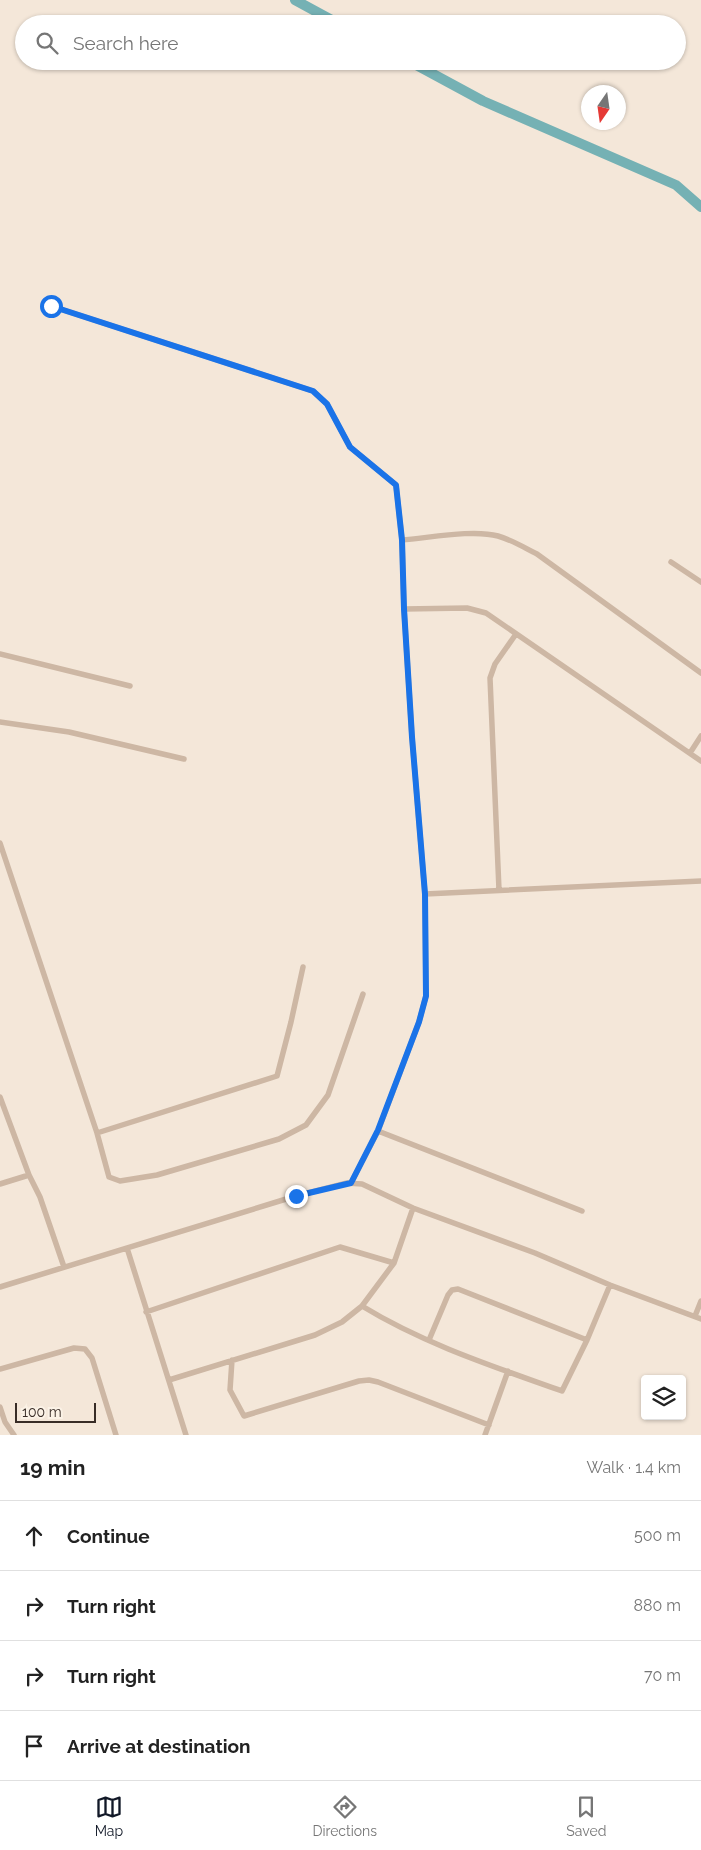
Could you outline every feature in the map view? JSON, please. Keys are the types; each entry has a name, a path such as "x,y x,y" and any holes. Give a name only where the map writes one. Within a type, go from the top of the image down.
{"street":[{"path":"51,306 313,391 327,404 350,447 396,485 402,540 404,609 412,737 425,894 426,996 378,1130 351,1183"},
{"path":"402,540 477,534 499,536 518,544 537,554 701,673"},
{"path":"671,562 701,582"},
{"path":"404,609 473,608 486,613 701,761"},
{"path":"499,890 489,686 495,664 516,634"},
{"path":"0,654 130,686"},
{"path":"0,722 69,732 184,759"},
{"path":"690,753 701,736"},
{"path":"0,843 97,1133 109,1177 120,1181 158,1175 279,1139 306,1125 328,1095 363,994"},
{"path":"425,894 701,881"},
{"path":"97,1133 277,1076 303,966"},
{"path":"0,1097 29,1175 40,1197 64,1267"},
{"path":"378,1130 582,1211"},
{"path":"0,1184 29,1175"},
{"path":"0,1286 296,1196 351,1183 366,1186 413,1208 535,1253 610,1285 698,1318 701,1301"},
{"path":"169,1380 327,1330 342,1322 362,1306 394,1263 413,1208"},
{"path":"146,1312 340,1247 394,1263"},
{"path":"127,1248 186,1435"},
{"path":"362,1306 398,1327 562,1391 587,1340 610,1285"},
{"path":"429,1340 448,1295 452,1290 458,1289 587,1340"},
{"path":"0,1369 74,1348 85,1349 92,1358 116,1435"},
{"path":"232,1360 230,1390 244,1416 368,1380 378,1382 489,1425"},
{"path":"485,1435 508,1371"},
{"path":"0,1406 5,1422 14,1435"}],"waterway":[{"path":"295,0 322,15"},
{"path":"426,70 483,101 676,185 701,207"}],"route":[{"path":"51,306 313,391 327,404 350,447 396,485 402,540 404,609 412,737 425,894 426,996 423,1012 378,1130 351,1183 296,1196"}]}
